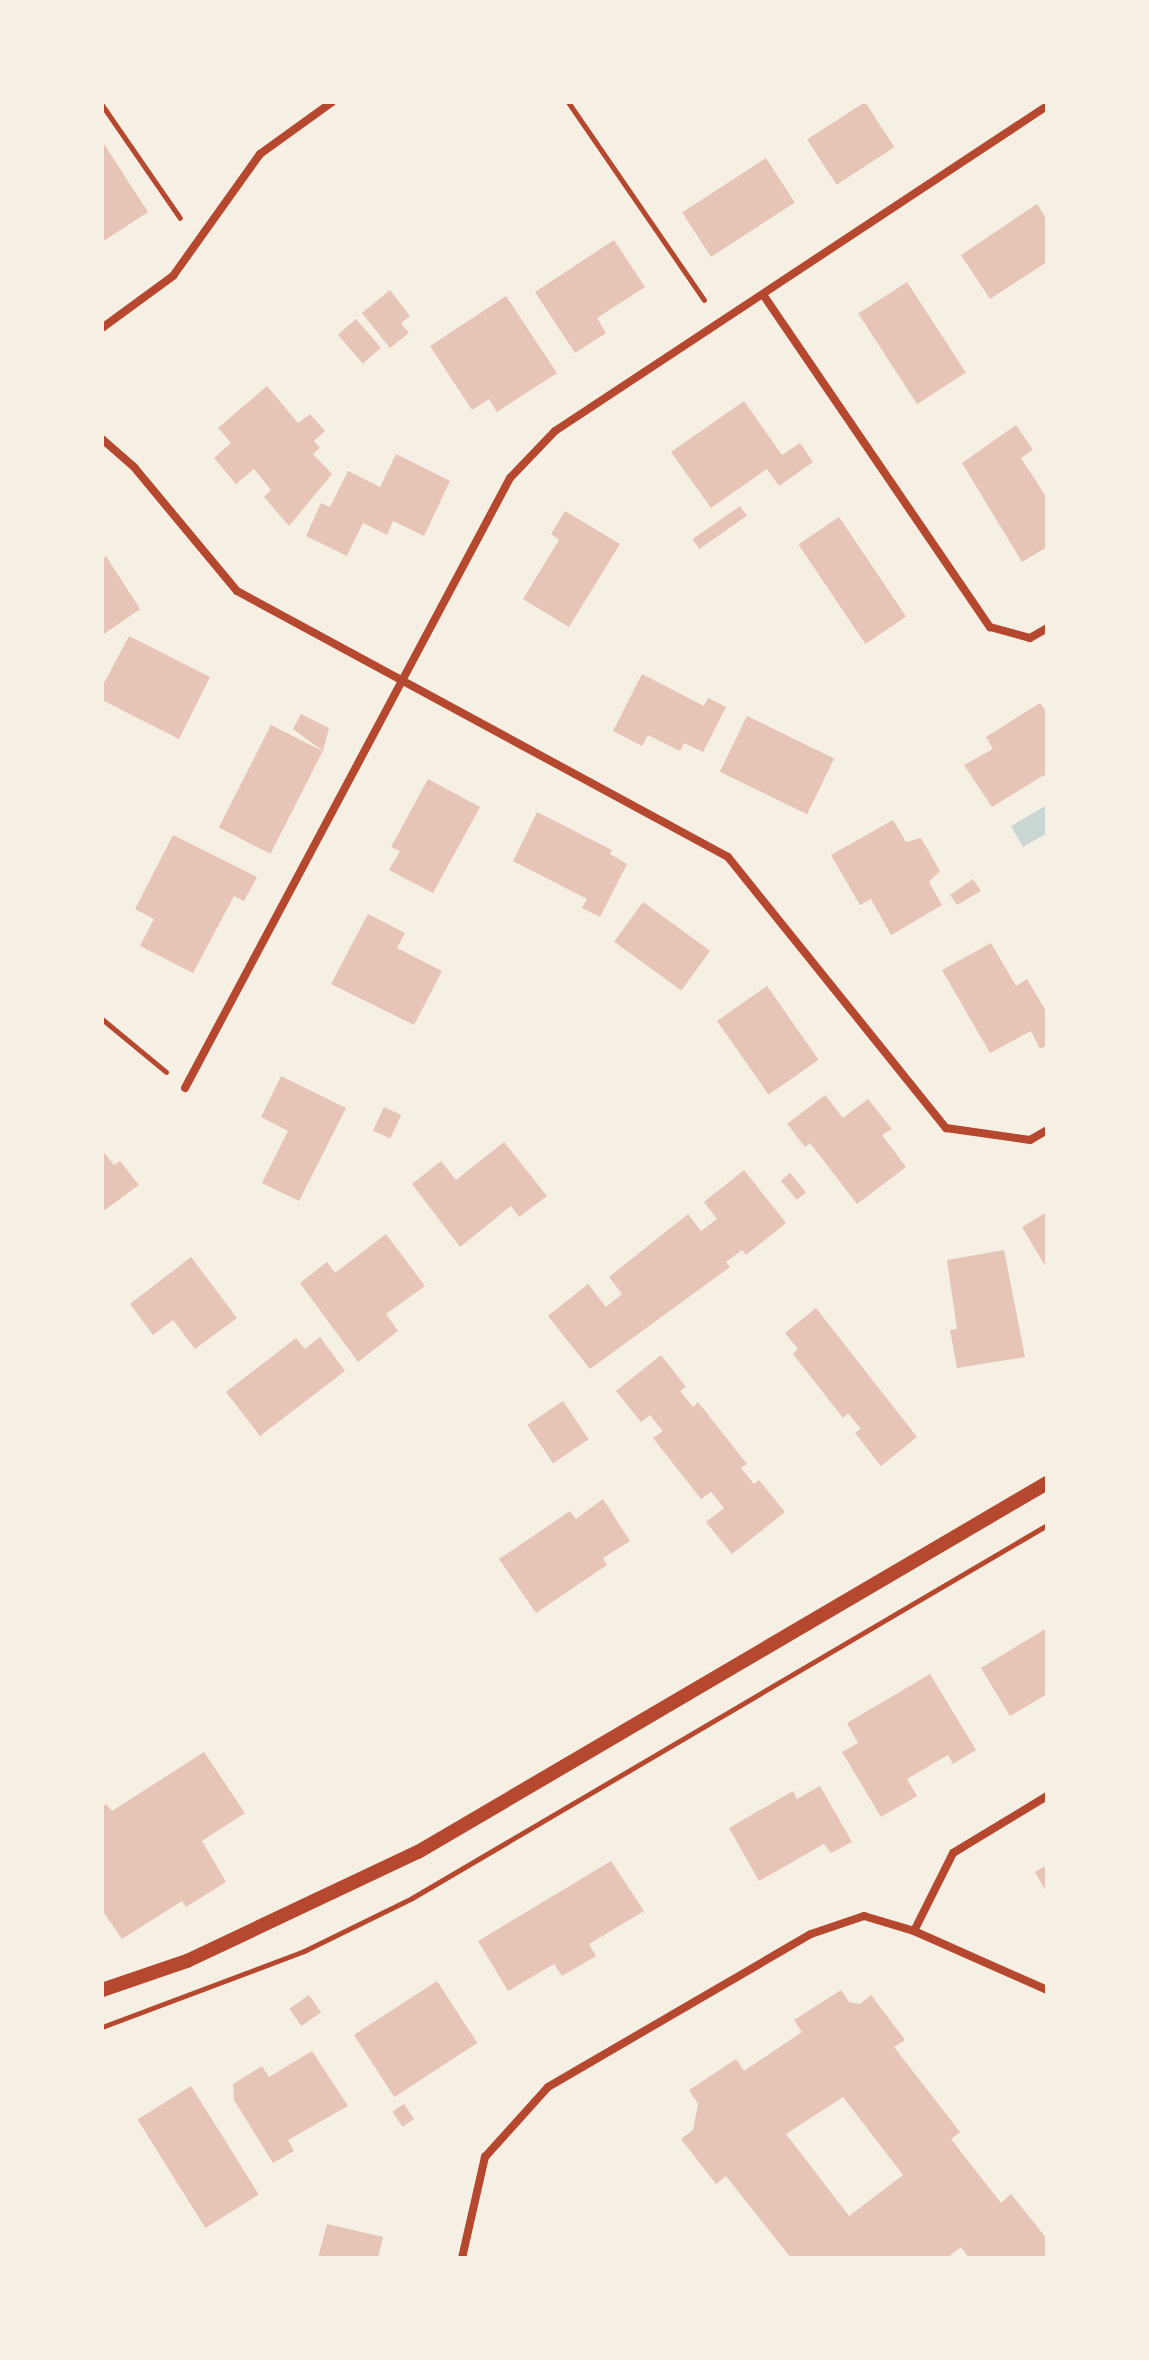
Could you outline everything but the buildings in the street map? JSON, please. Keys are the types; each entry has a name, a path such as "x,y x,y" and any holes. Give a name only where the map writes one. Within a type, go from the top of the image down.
{"street":[{"path":"102,328 173,276 260,154 332,102"},
{"path":"185,1088 510,478 555,431 764,296 1047,106"},
{"path":"764,296 990,627 1030,638 1047,628"},
{"path":"102,439 134,467 237,591 728,857 946,1128 1030,1140 1047,1130"},
{"path":"102,1990 187,1961 418,1852 1047,1483"},
{"path":"914,1931 953,1853 1047,1796"},
{"path":"462,2258 485,2157 548,2087 811,1934 864,1916 914,1931 1047,1990"}],"path":[{"path":"568,102 720,324"},
{"path":"102,105 197,242"},
{"path":"102,1019 185,1088"}],"shaded area":[{"path":"1047,805 1047,833 1023,847 1011,826"}]}
